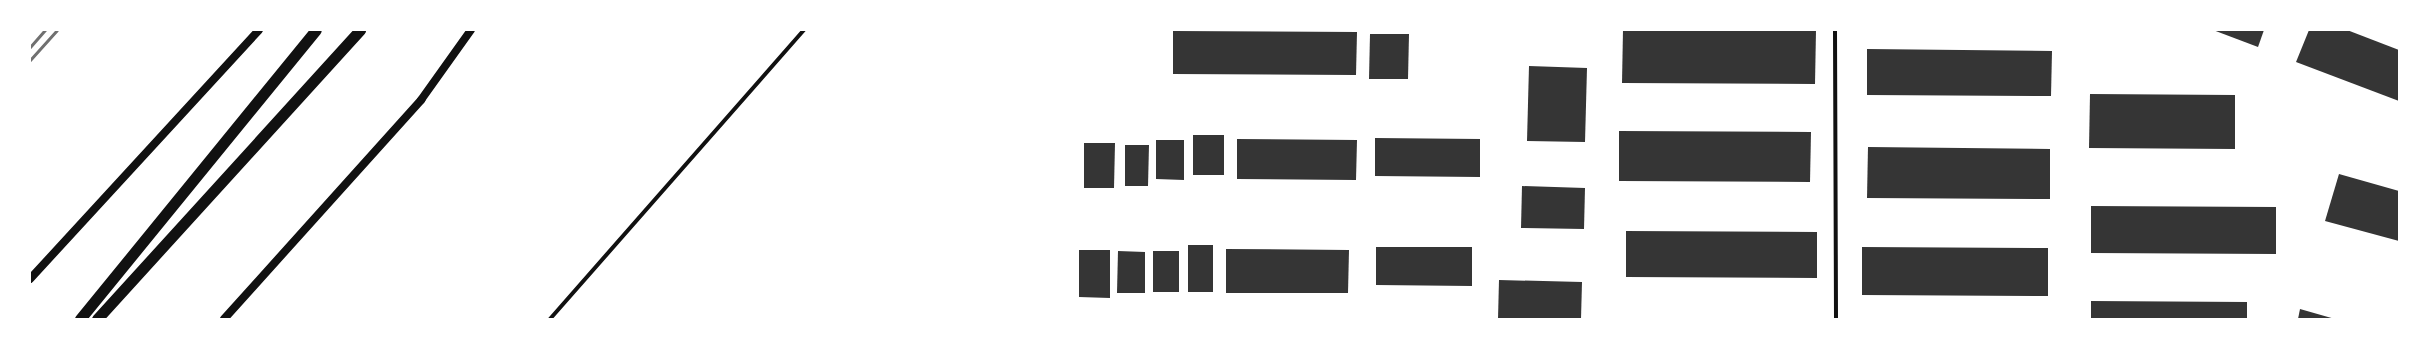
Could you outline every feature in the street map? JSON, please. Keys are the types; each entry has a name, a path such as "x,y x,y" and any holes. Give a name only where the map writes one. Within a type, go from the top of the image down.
{"highway":[{"path":"80,319 316,30"},
{"path":"97,319 360,30"}],"main road":[{"path":"30,279 259,30"},
{"path":"224,319 421,100 471,30"}],"street":[{"path":"550,319 804,30"},
{"path":"1835,30 1836,319"}],"building":[{"path":"1623,30 1816,30 1815,84 1622,83"},
{"path":"2213,30 2264,30 2258,47"},
{"path":"2309,30 2347,30 2399,50 2399,101 2296,62"},
{"path":"1173,31 1357,32 1356,75 1173,74"},
{"path":"1370,34 1409,34 1408,79 1369,79"},
{"path":"1867,49 2052,51 2051,96 1867,95"},
{"path":"1529,66 1587,68 1585,142 1527,141"},
{"path":"2090,94 2235,95 2235,149 2089,148"},
{"path":"1619,131 1811,132 1810,182 1619,181"},
{"path":"1193,135 1224,135 1224,175 1193,175"},
{"path":"1375,138 1480,139 1480,177 1375,176"},
{"path":"1237,139 1357,140 1356,180 1237,179"},
{"path":"1156,140 1184,140 1184,180 1156,179"},
{"path":"1084,143 1115,143 1114,188 1084,188"},
{"path":"1125,145 1149,145 1148,186 1125,186"},
{"path":"1868,147 2050,149 2050,199 1867,198"},
{"path":"2339,174 2399,191 2399,241 2325,221"},
{"path":"1522,186 1585,188 1584,229 1521,228"},
{"path":"2091,206 2276,207 2276,254 2091,253"},
{"path":"1626,231 1817,232 1817,278 1626,277"},
{"path":"1188,245 1213,245 1213,292 1188,292"},
{"path":"1376,247 1472,247 1472,286 1376,285"},
{"path":"1862,247 2048,248 2048,296 1862,295"},
{"path":"1226,249 1349,250 1348,293 1226,293"},
{"path":"1079,250 1110,250 1110,298 1079,297"},
{"path":"1118,251 1145,252 1145,293 1117,293"},
{"path":"1153,251 1179,251 1179,292 1153,292"},
{"path":"1499,280 1582,282 1581,319 1498,319"},
{"path":"2091,301 2247,302 2247,319 2091,319"},
{"path":"2300,309 2335,319 2298,319"}],"railway":[{"path":"30,47 45,30"},
{"path":"30,60 57,30"}]}
